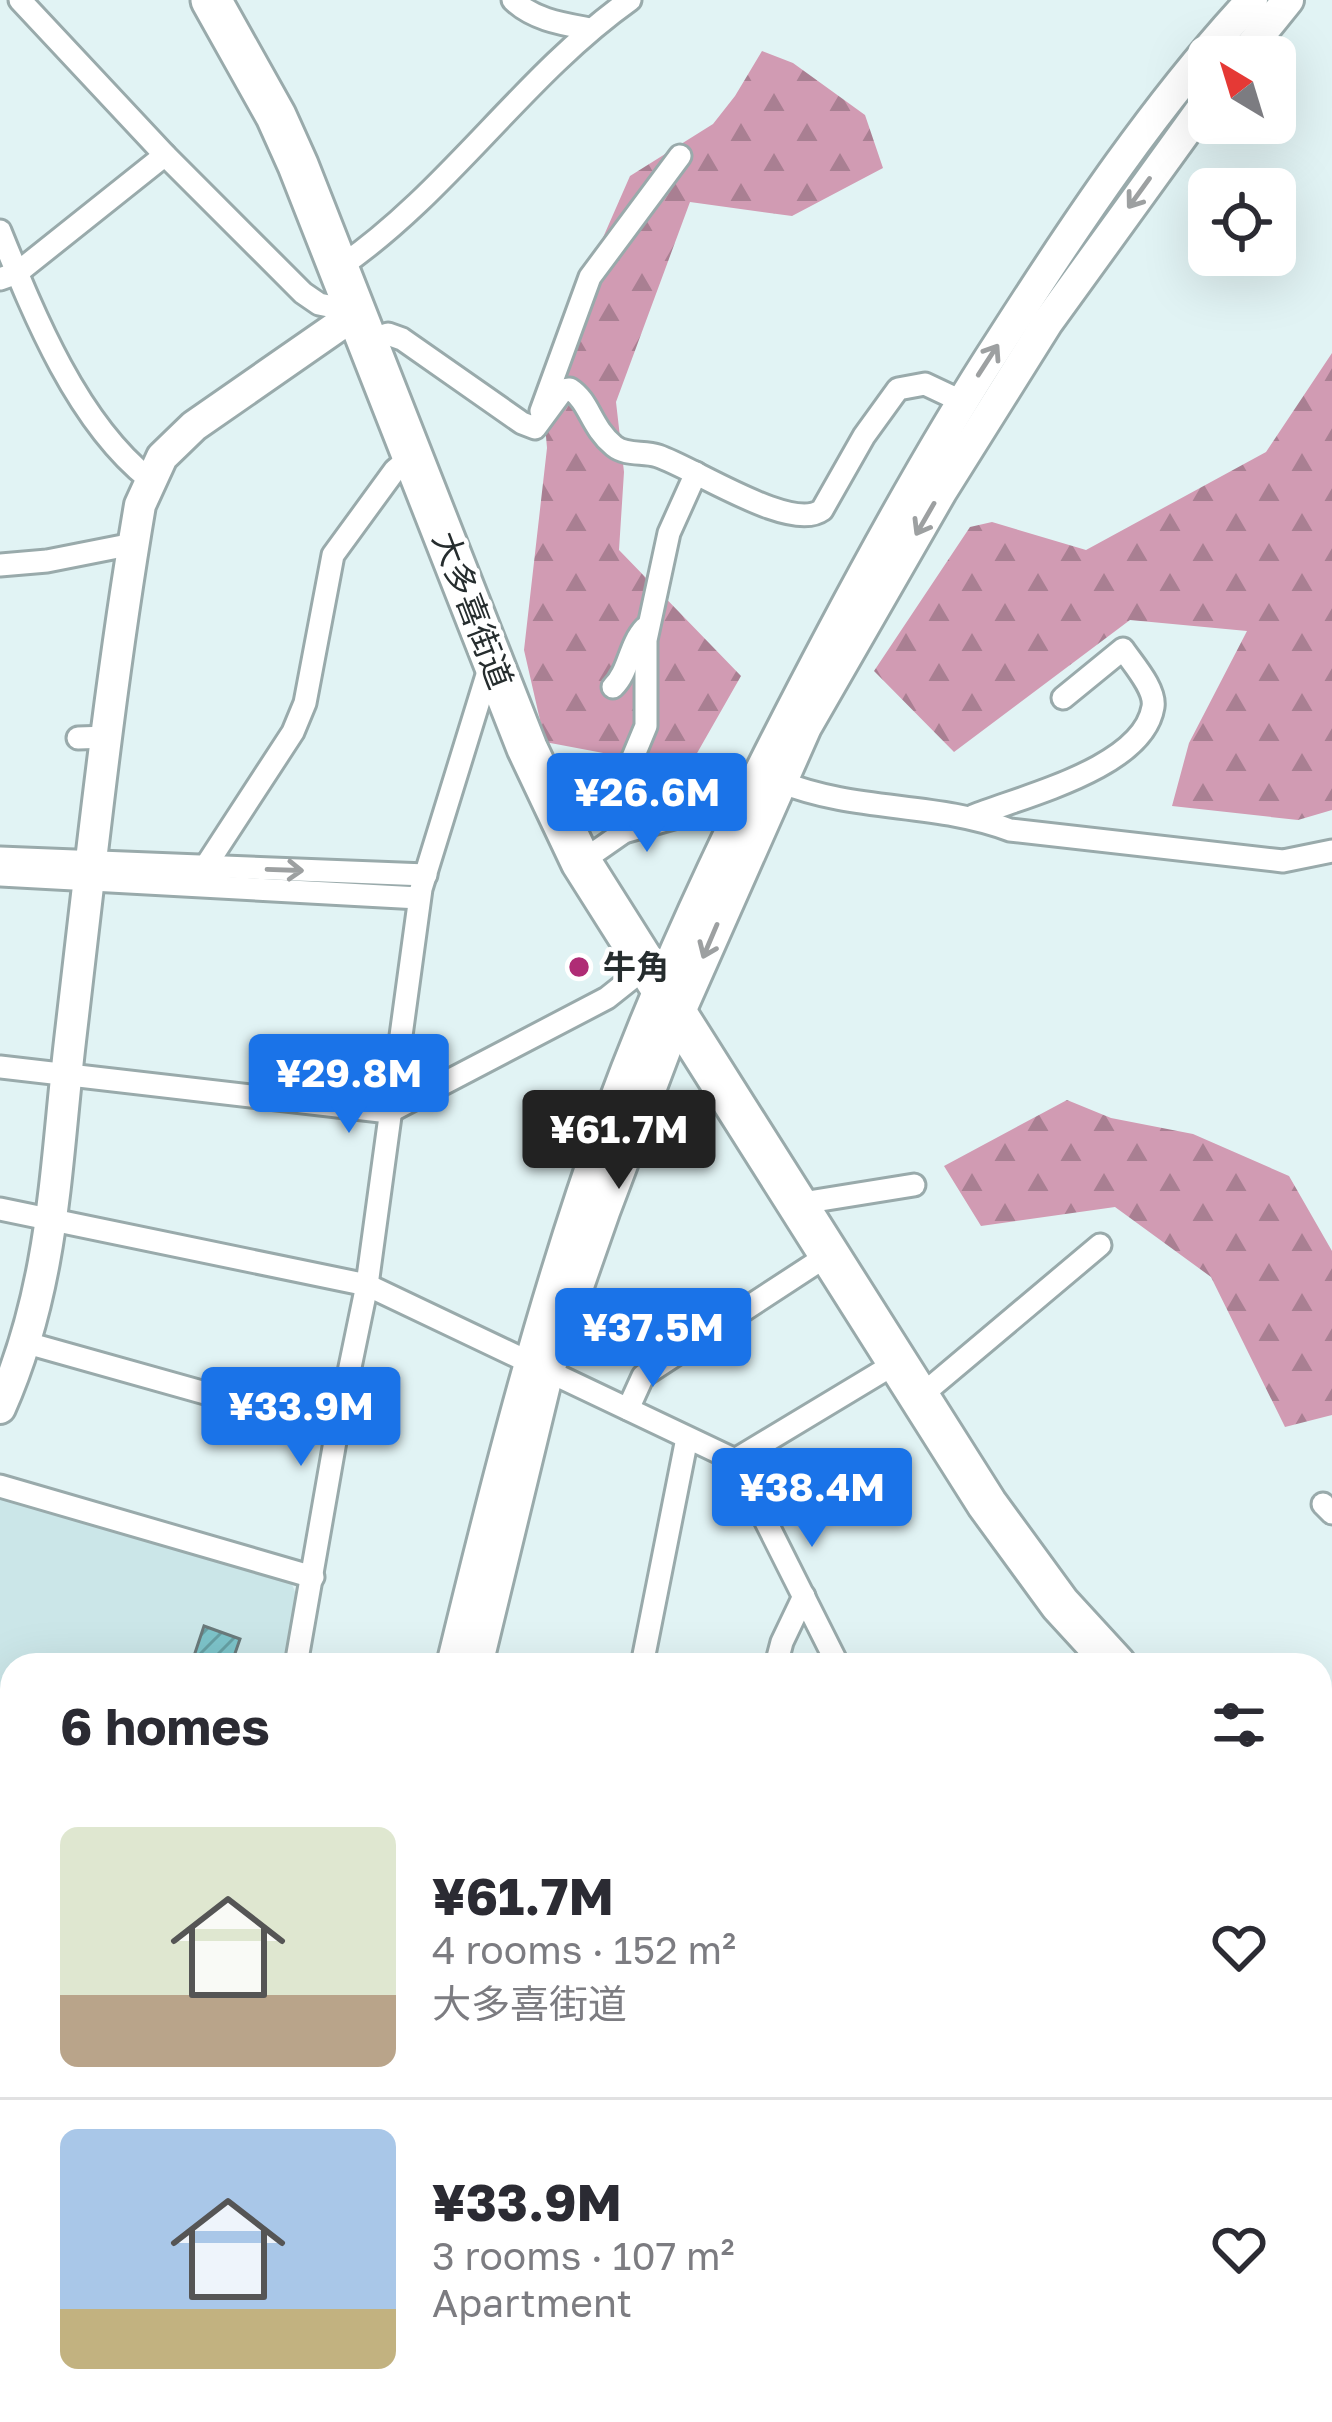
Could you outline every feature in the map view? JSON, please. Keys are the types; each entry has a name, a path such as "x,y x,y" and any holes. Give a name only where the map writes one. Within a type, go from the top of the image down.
{"highway":[{"name":"大多喜街道","path":"211,0 276,116 340,267 526,748 581,862 917,1399 1023,1555 1105,1653"}],"street":[{"path":"20,0 164,155 303,292 363,326 402,339 535,428"},
{"path":"513,0 523,10 555,22 590,28"},
{"path":"340,267 441,182 590,28 631,0"},
{"path":"661,990 1058,281 1169,100 1252,0"},
{"path":"1259,36 1288,0"},
{"path":"455,1653 538,1367 661,990 725,837 896,511 961,401 1188,124"},
{"path":"9,276 164,155"},
{"path":"535,428 590,277 680,156"},
{"path":"0,231 9,276 65,378 133,467 149,479"},
{"path":"0,1408 27,1343 46,1263 91,870 93,738 149,479 194,426 363,326"},
{"path":"535,428 563,390 571,389 583,398 592,425 619,452 655,454 790,514 815,515 830,499 864,436 898,389 925,384 961,401"},
{"path":"205,867 293,733 305,703 333,555 395,470 412,456"},
{"path":"624,832 614,803 646,726 644,659 650,623 669,533 696,473"},
{"path":"0,565 133,544"},
{"path":"614,687 635,639 650,623"},
{"path":"973,816 1114,760 1138,740 1153,707 1151,694 1123,649 1063,698"},
{"path":"298,1653 367,1285 419,898 492,661"},
{"path":"781,782 842,802 973,816 1010,830 1283,861 1332,851"},
{"path":"581,862 624,832 695,812"},
{"path":"0,858 419,898"},
{"path":"0,875 205,867 426,875"},
{"path":"0,1067 389,1112 607,998 661,990"},
{"path":"796,1204 914,1185"},
{"path":"0,1209 367,1285 735,1460 832,1653"},
{"path":"917,1399 1100,1245"},
{"path":"628,1409 643,1376 828,1255"},
{"path":"27,1343 337,1430"},
{"path":"735,1460 896,1363"},
{"path":"479,1653 538,1367"},
{"path":"644,1653 687,1438"},
{"path":"0,1486 313,1577"},
{"path":"779,1653 803,1596"}],"shaded area":[{"path":"0,1498 291,1582 298,1599 287,1653 0,1653"}],"green space":[{"path":"762,51 793,63 865,115 883,168 792,216 690,202 616,402 624,472 619,550 741,676 688,769 545,742 524,650 547,448 541,379 630,176 713,124"},
{"path":"1332,353 1332,810 1298,820 1172,806 1189,743 1247,631 1130,620 954,752 874,671 970,527 992,522 1086,550 1266,452"},
{"path":"1067,1100 1111,1118 1193,1134 1289,1176 1332,1251 1332,1415 1285,1427 1211,1277 1115,1207 981,1226 944,1166"}],"building":[{"path":"204,1626 240,1639 235,1653 195,1653"}],"place":[{"name":"牛角","path":"579,967"}]}
